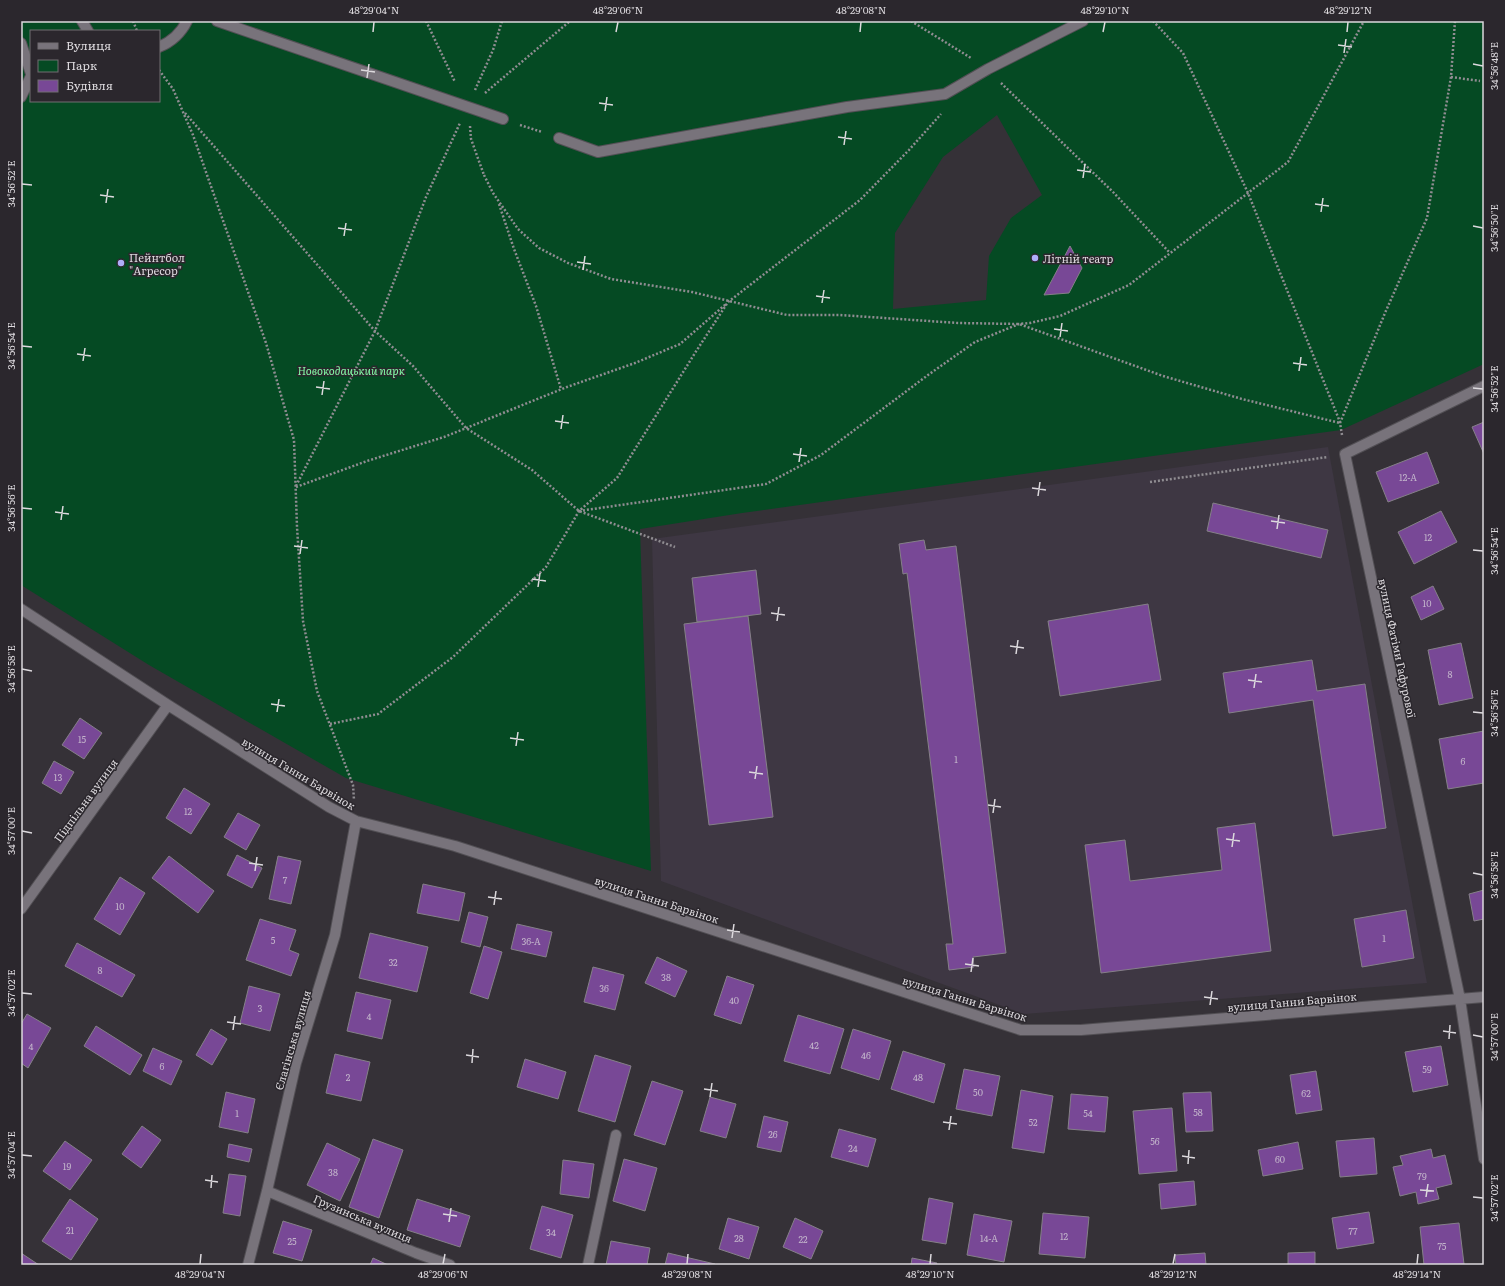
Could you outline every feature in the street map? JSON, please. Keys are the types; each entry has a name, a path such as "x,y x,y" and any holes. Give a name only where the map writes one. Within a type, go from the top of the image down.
{"street":[{"path":"82,21 87,30"},
{"path":"160,46 174,38 187,21"},
{"path":"217,21 503,119"},
{"path":"559,138 598,152 847,107 945,94 988,69 1083,21"},
{"path":"21,43 30,72"},
{"path":"21,97 30,77"},
{"path":"1345,454 1484,386"},
{"name":"вулиця Фатіми Гафурової","path":"1345,454 1460,999 1484,1159"},
{"name":"вулиця Ганни Барвінок","path":"21,609 168,705 329,807 356,821 455,846 1021,1030 1081,1030 1484,996"},
{"name":"Підпільна вулиця","path":"21,909 168,705"},
{"name":"Єлагінська вулиця","path":"248,1265 267,1191 296,1062 335,935 356,821"},
{"path":"588,1265 616,1135"},
{"name":"Грузинська вулиця","path":"267,1191 416,1253 450,1265"}],"path":[{"path":"426,21 467,107 471,139 484,175 498,201 518,229 539,248 568,262 612,279 692,292 787,316 840,315 958,323 1019,324 1060,316 1128,285 1288,162 1364,21"},
{"path":"295,487 375,331 426,197 493,50 502,21"},
{"path":"467,107 570,21"},
{"path":"911,21 988,69 1036,118 1113,192 1170,253"},
{"path":"1150,482 1345,454 1340,423 1248,193 1182,53 1153,21"},
{"path":"1340,423 1385,313 1427,218 1451,76 1455,21"},
{"path":"160,71 173,89 193,135 266,343 294,440 295,487 303,621 317,691 353,785 356,821"},
{"path":"1451,76 1480,82"},
{"path":"183,111 375,331 413,366 466,428 532,470 579,511 675,547"},
{"path":"295,487 367,461 444,437 561,389 635,363 680,344 728,302 860,200 942,114"},
{"path":"503,119 559,138"},
{"path":"498,201 536,306 561,389"},
{"path":"330,724 378,714 453,656 546,567 579,511 617,478 728,302"},
{"path":"579,511 766,484 821,455 928,374 975,342 1019,324 1162,376 1242,399 1340,423"}],"shaded area":[{"path":"1328,447 1427,983 1024,1014 661,881 652,539"}],"green space":[{"name":"Новокодацький парк","path":"21,21 1484,21 1484,364 1341,430 742,513 640,529 651,871 346,778 149,665 21,585","holes":["997,115 1042,195 1011,218 989,256 986,300 893,309 895,233 943,157"]}],"building":[{"path":"1070,246 1082,268 1069,293 1044,295"},
{"path":"1484,422 1484,454 1472,427"},
{"path":"1427,452 1439,483 1388,502 1376,472"},
{"path":"1213,503 1328,530 1321,558 1207,531"},
{"path":"1441,511 1457,542 1414,564 1398,532"},
{"path":"924,540 926,550 956,546 1006,953 973,957 974,967 949,970 946,944 953,944 907,573 903,574 899,544"},
{"path":"756,570 761,614 697,622 692,578"},
{"path":"1433,586 1444,609 1421,620 1411,597"},
{"path":"1148,604 1161,680 1060,696 1048,621"},
{"path":"748,616 773,817 709,825 684,624"},
{"path":"1461,643 1473,698 1439,705 1428,650"},
{"path":"1312,660 1317,691 1365,684 1386,828 1333,836 1313,700 1229,713 1223,673"},
{"path":"80,718 102,733 84,759 62,745"},
{"path":"1484,731 1484,783 1448,789 1439,739"},
{"path":"54,761 74,772 61,794 42,783"},
{"path":"184,788 210,804 191,834 166,818"},
{"path":"238,813 260,825 246,850 224,837"},
{"path":"1255,823 1271,951 1101,973 1085,845 1125,840 1130,881 1222,870 1217,828"},
{"path":"237,855 262,868 252,888 227,875"},
{"path":"169,856 214,891 198,913 152,878"},
{"path":"278,856 301,861 291,904 269,899"},
{"path":"120,877 145,893 120,935 94,919"},
{"path":"423,884 465,893 459,921 417,913"},
{"path":"1484,890 1484,919 1474,921 1469,894"},
{"path":"1406,910 1414,958 1362,967 1354,919"},
{"path":"469,912 488,917 480,947 461,942"},
{"path":"260,919 296,930 289,950 299,954 291,976 246,960"},
{"path":"517,924 552,932 546,957 511,949"},
{"path":"370,933 428,947 417,992 359,978"},
{"path":"77,943 135,975 122,997 65,966"},
{"path":"484,946 502,952 488,999 470,993"},
{"path":"657,957 687,971 675,997 645,983"},
{"path":"593,967 624,975 615,1010 584,1002"},
{"path":"727,976 754,985 741,1024 714,1015"},
{"path":"249,986 280,994 270,1031 240,1023"},
{"path":"356,992 391,1000 382,1039 347,1031"},
{"path":"27,1014 51,1028 28,1068 21,1063 21,1024"},
{"path":"798,1015 844,1029 830,1074 784,1061"},
{"path":"96,1026 142,1055 130,1075 84,1046"},
{"path":"211,1029 227,1039 212,1065 196,1055"},
{"path":"853,1029 891,1041 879,1080 841,1068"},
{"path":"1441,1046 1448,1085 1413,1092 1405,1052"},
{"path":"153,1048 182,1061 171,1085 143,1071"},
{"path":"903,1051 945,1064 934,1103 891,1089"},
{"path":"335,1054 370,1062 361,1101 326,1093"},
{"path":"595,1055 631,1066 615,1122 578,1111"},
{"path":"525,1059 566,1072 558,1099 517,1087"},
{"path":"964,1069 1000,1076 992,1116 956,1109"},
{"path":"1316,1071 1322,1110 1296,1114 1290,1075"},
{"path":"652,1081 683,1091 665,1145 634,1135"},
{"path":"1021,1090 1053,1096 1044,1153 1012,1148"},
{"path":"226,1092 255,1099 248,1133 219,1127"},
{"path":"1211,1092 1213,1131 1186,1132 1183,1093"},
{"path":"1071,1094 1108,1097 1105,1132 1068,1129"},
{"path":"710,1097 736,1104 726,1138 700,1131"},
{"path":"1172,1108 1177,1171 1139,1174 1133,1111"},
{"path":"764,1116 788,1122 781,1152 757,1147"},
{"path":"142,1126 161,1140 141,1168 122,1154"},
{"path":"839,1129 876,1139 868,1167 831,1157"},
{"path":"1374,1138 1377,1174 1340,1177 1336,1141"},
{"path":"373,1139 403,1150 379,1218 349,1207"},
{"path":"65,1141 92,1160 70,1190 43,1171"},
{"path":"1298,1142 1303,1169 1263,1176 1258,1150"},
{"path":"327,1143 360,1159 340,1201 307,1185"},
{"path":"229,1144 252,1149 249,1162 227,1157"},
{"path":"1431,1149 1433,1158 1445,1155 1452,1184 1436,1188 1439,1199 1418,1204 1416,1192 1400,1196 1393,1167 1403,1165 1400,1156"},
{"path":"624,1159 657,1168 645,1211 613,1201"},
{"path":"563,1160 594,1164 589,1198 560,1194"},
{"path":"229,1174 246,1176 240,1216 223,1213"},
{"path":"1194,1181 1196,1205 1161,1209 1159,1184"},
{"path":"929,1198 953,1203 946,1244 922,1240"},
{"path":"70,1199 98,1219 71,1260 42,1241"},
{"path":"417,1199 470,1216 460,1247 407,1230"},
{"path":"542,1206 573,1215 561,1258 530,1249"},
{"path":"1369,1212 1374,1243 1337,1249 1332,1218"},
{"path":"1043,1213 1089,1217 1085,1258 1039,1254"},
{"path":"974,1214 1012,1221 1004,1262 967,1255"},
{"path":"728,1218 759,1227 749,1259 719,1249"},
{"path":"795,1218 823,1231 811,1259 783,1247"},
{"path":"283,1221 312,1230 302,1261 273,1253"},
{"path":"1459,1223 1464,1264 1424,1265 1420,1227"},
{"path":"611,1241 650,1248 647,1265 606,1265"},
{"path":"1315,1252 1315,1265 1288,1265 1288,1253"},
{"path":"21,1253 39,1265 21,1265"},
{"path":"668,1253 715,1264 715,1265 665,1265"},
{"path":"1205,1253 1206,1265 1176,1265 1175,1255"},
{"path":"373,1258 388,1265 370,1265"},
{"path":"912,1258 937,1263 936,1265 911,1265"}],"place":[{"name":"Лiтнiй театр","path":"1035,258"},
{"name":"Пейнтбол \"Агресор\"","path":"121,263"}]}
